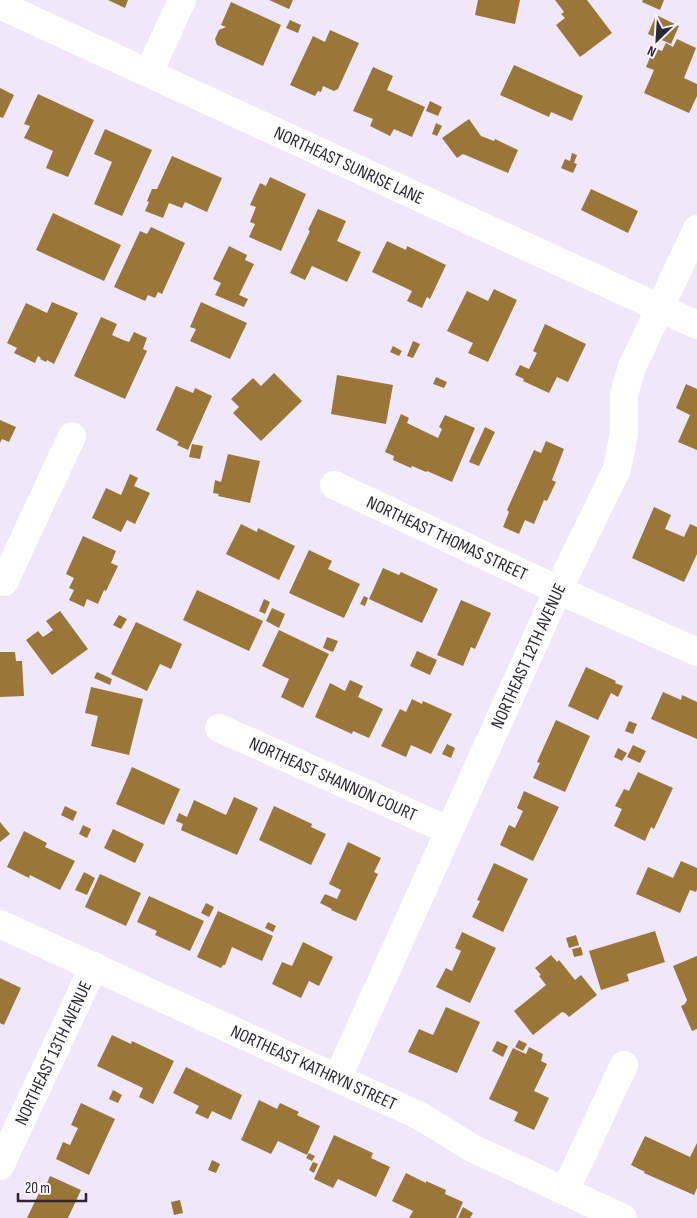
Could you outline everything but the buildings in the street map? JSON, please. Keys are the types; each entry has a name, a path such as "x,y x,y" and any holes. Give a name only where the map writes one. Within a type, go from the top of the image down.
{"street":[{"path":"149,72 182,0"},
{"name":"NORTHEAST SUNRISE LANE","path":"0,5 697,326"},
{"name":"NORTHEAST 12TH AVENUE","path":"338,1077 558,590 617,469 624,433 624,394 632,367 697,229"},
{"path":"0,580 4,582 72,436"},
{"name":"NORTHEAST THOMAS STREET","path":"334,485 558,590 697,652"},
{"name":"NORTHEAST SHANNON COURT","path":"218,728 448,830"},
{"name":"NORTHEAST KATHRYN STREET","path":"0,924 338,1077 420,1116 472,1148 623,1218"},
{"name":"NORTHEAST 13TH AVENUE","path":"0,1166 94,966"},
{"path":"565,1191 624,1065"}]}
